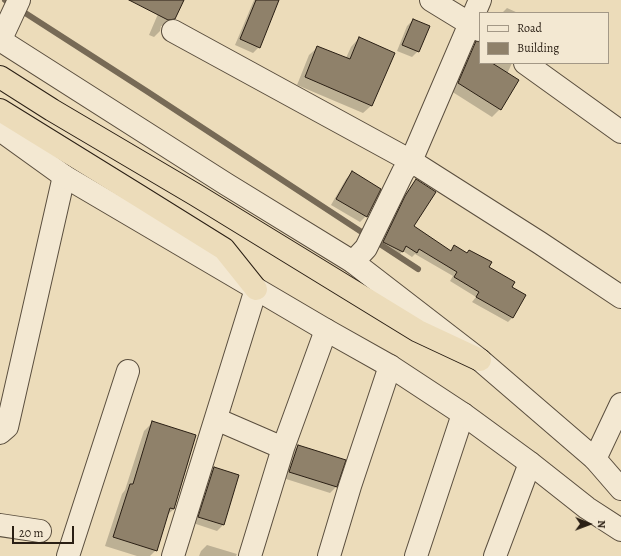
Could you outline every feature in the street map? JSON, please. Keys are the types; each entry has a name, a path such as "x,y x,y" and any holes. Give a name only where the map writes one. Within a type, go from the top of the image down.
{"highway":[{"path":"0,77 418,331 480,360"},
{"path":"0,110 224,249 256,289"}],"street":[{"path":"430,0 475,27"},
{"path":"359,255 376,227 403,172 411,161 475,27 480,0"},
{"path":"16,7 0,41 219,180 359,255 595,459 621,488"},
{"path":"173,31 411,161 540,243 621,297"},
{"path":"526,64 621,132"},
{"path":"0,130 64,176 390,366 463,414 530,463 587,508 621,530"},
{"path":"0,433 7,426 64,176"},
{"path":"173,556 256,289"},
{"path":"250,556 283,448 326,330"},
{"path":"329,556 350,486 390,366"},
{"path":"68,556 128,371"},
{"path":"595,459 621,404"},
{"path":"416,556 463,414"},
{"path":"216,419 283,448"},
{"path":"496,556 530,463"},
{"path":"0,525 40,531"}],"building":[{"path":"129,0 184,0 175,19 168,20"},
{"path":"256,0 279,0 260,48 240,39"},
{"path":"413,19 430,26 419,52 402,45"},
{"path":"359,37 395,53 372,106 305,77 317,46 350,59"},
{"path":"476,41 479,42 479,64 494,64 519,80 501,110 458,83"},
{"path":"352,171 381,189 367,217 336,199"},
{"path":"416,179 436,192 414,226 451,251 454,245 467,253 469,250 492,262 489,267 515,282 512,287 526,295 513,318 476,297 479,292 454,277 457,272 419,249 417,253 406,246 403,252 383,242 405,196"},
{"path":"152,421 196,435 174,509 170,508 157,551 113,537 130,484 133,484"},
{"path":"298,445 346,460 337,487 289,472"},
{"path":"214,467 239,475 224,525 198,517"}],"waterway":[{"path":"5,0 418,269"}]}
